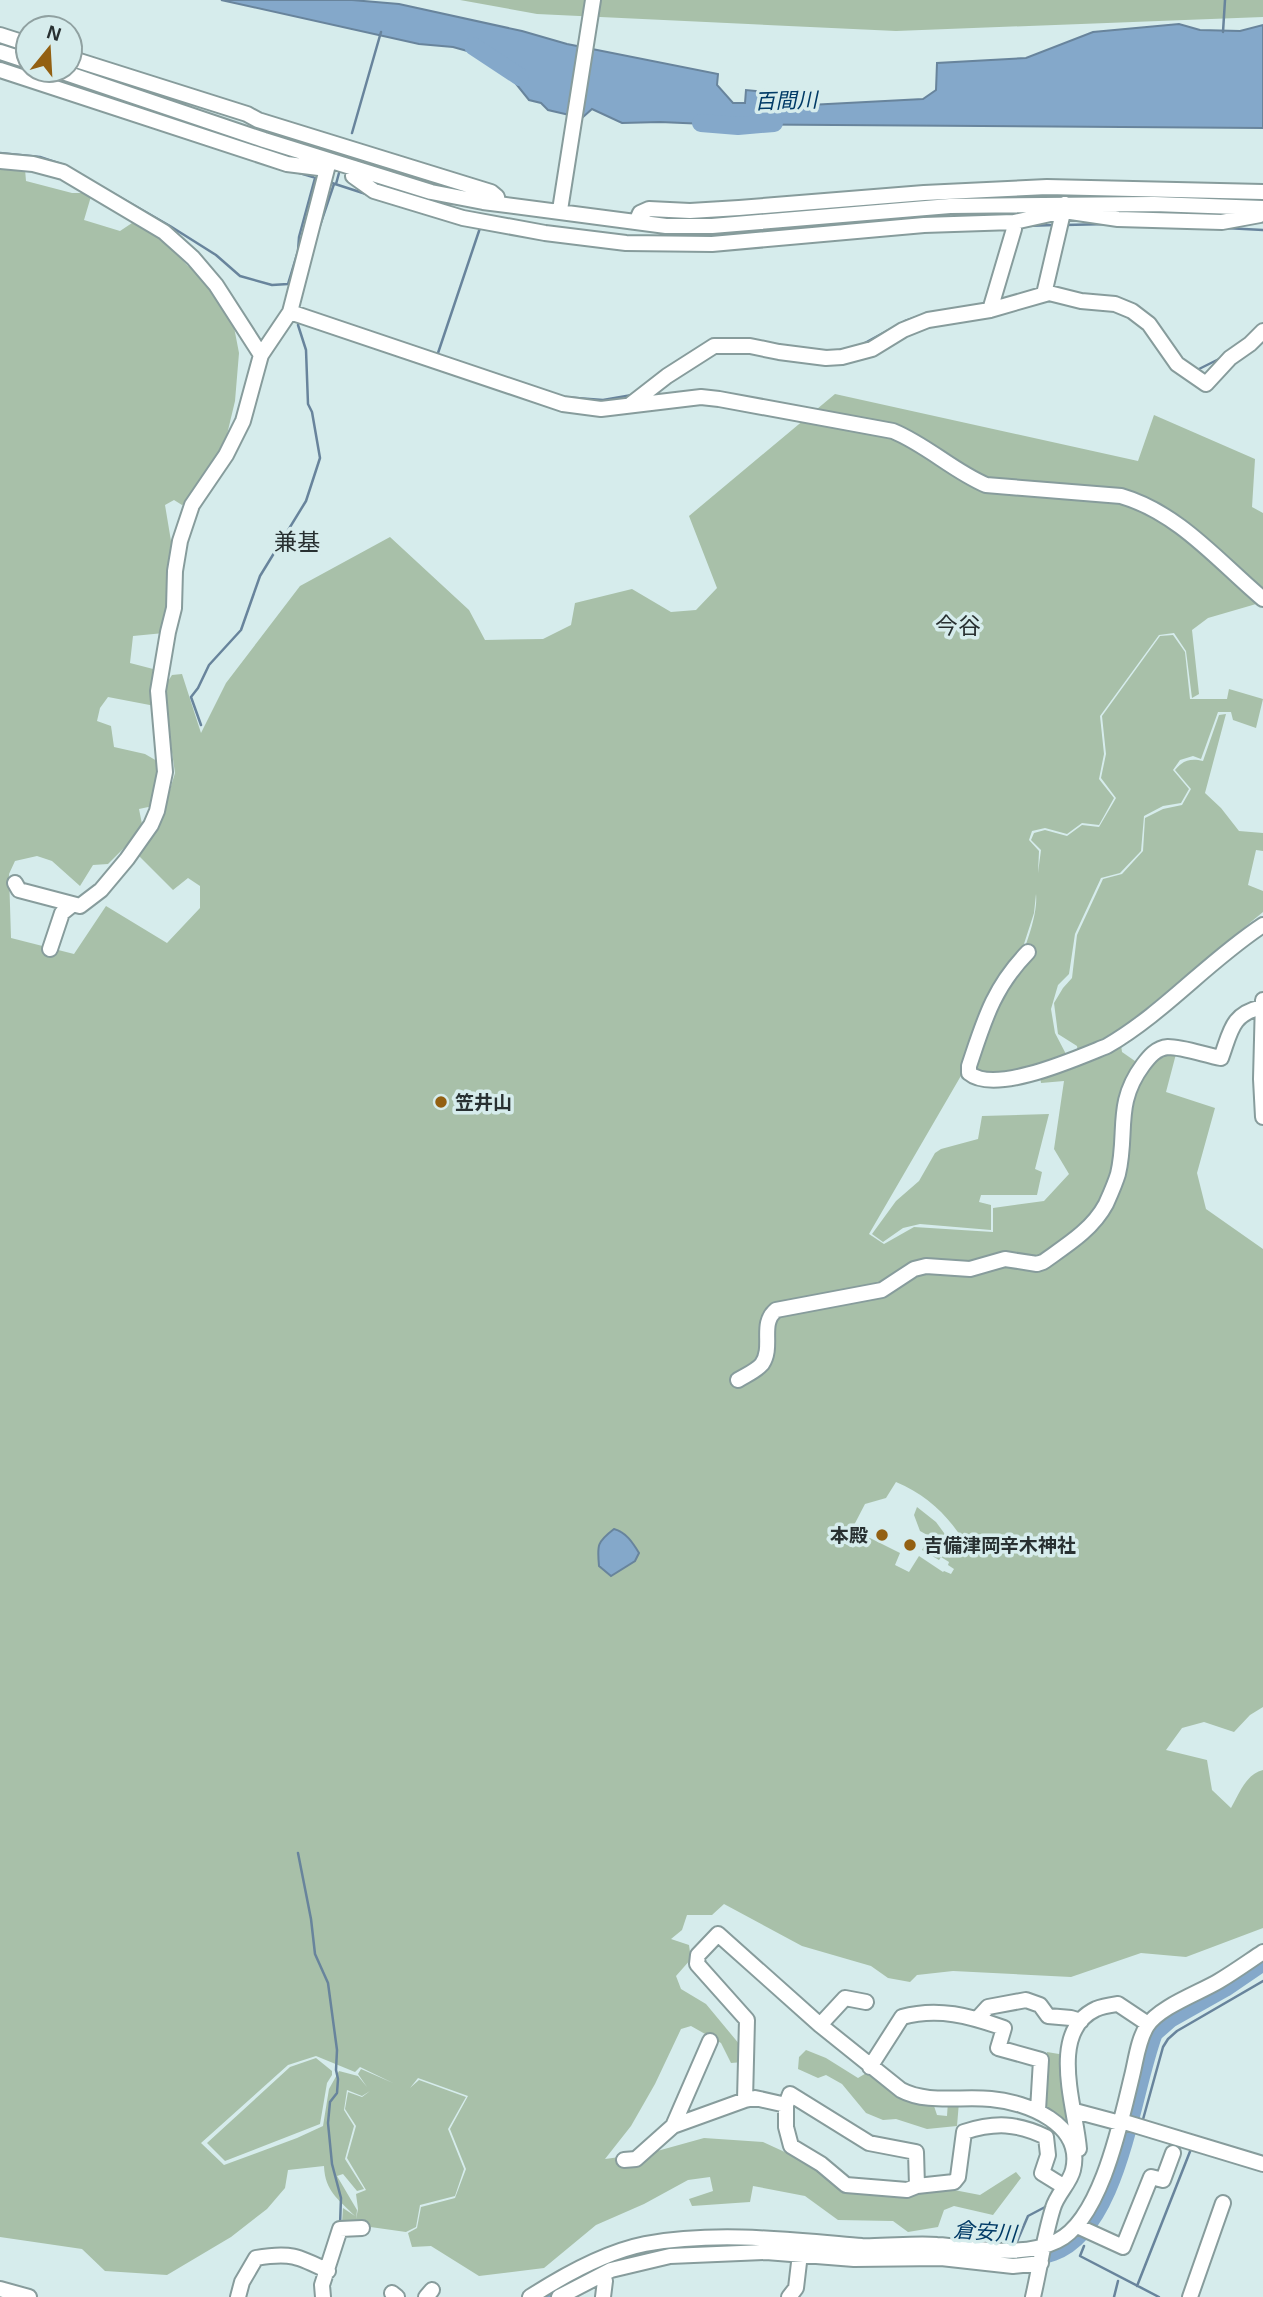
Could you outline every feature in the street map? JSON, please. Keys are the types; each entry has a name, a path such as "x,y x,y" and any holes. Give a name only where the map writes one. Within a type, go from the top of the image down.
{"street":[{"path":"561,204 593,0"},
{"path":"84,62 491,192 497,197 498,203"},
{"path":"0,70 287,164 319,168 329,163"},
{"path":"84,79 329,163 431,192 498,203 561,204 636,222 666,226 712,226 950,206 1062,217 1222,222 1263,214"},
{"path":"0,161 33,164 63,172 164,232 193,258 216,285 261,355"},
{"path":"15,883 19,890 80,906 101,890 151,825 157,811 165,772 158,691 174,608 175,571 180,541 192,505 226,455 243,421 261,355 290,312 329,163"},
{"path":"354,169 353,176 356,180 374,191 463,218 545,233 626,243 712,244 924,225 1014,225 1154,204 1263,208"},
{"path":"636,222 640,213 649,209 690,211 937,192 1047,187 1263,192"},
{"path":"1044,293 1062,217"},
{"path":"990,310 1014,225"},
{"path":"627,406 714,346 750,346 826,358 842,357 872,349 903,330 928,320 990,310 1044,293 1124,306 1149,324 1177,364 1206,384 1230,358 1263,331"},
{"path":"290,312 563,404 601,409 701,397 837,419 893,431 913,439 973,480 986,485 1121,496 1169,517 1263,599"},
{"path":"50,948 62,913 72,905"},
{"path":"1027,952 1016,964 987,1010 969,1066 969,1073 975,1078 1000,1081 1019,1077 1107,1046 1182,990 1218,957 1263,925"},
{"path":"738,1380 764,1362 768,1347 767,1321 776,1310 882,1290 915,1269 926,1266 970,1269 1005,1259 1037,1264 1044,1262 1094,1223 1106,1203 1117,1175 1123,1106 1127,1091 1132,1079 1147,1059 1157,1050 1168,1047 1221,1058 1239,1016 1263,1003 1263,1118"},
{"path":"745,2100 747,2020 697,1964 698,1955 718,1934 870,2067 911,2096 992,2099 1014,2102 1038,2110 1070,2138 1074,2148 1073,2173"},
{"path":"530,2297 560,2277 606,2257 644,2245 715,2238 798,2248 854,2259 941,2258 1013,2266 1042,2254 1060,2240 1082,2229 1125,2123 1142,2038 1148,2024 1159,2014 1220,1981 1263,1952"},
{"path":"820,2025 845,1998 866,2002"},
{"path":"978,2018 988,2007 1026,2000 1040,2005 1048,2016 1081,2021"},
{"path":"1033,2297 1054,2206 1063,2186 1077,2169 1080,2157 1067,2070 1069,2046 1081,2021 1098,2008 1118,2004 1148,2024"},
{"path":"870,2067 902,2017 944,2012 978,2018 1003,2028 998,2048 1041,2060 1038,2110"},
{"path":"673,2126 710,2041"},
{"path":"917,2186 916,2152 869,2143 790,2094 786,2105 786,2127 791,2146 821,2164 846,2185 907,2190 917,2186 954,2182 958,2176 964,2132 983,2126 1004,2124 1046,2137 1048,2155 1042,2173 1063,2186"},
{"path":"624,2160 636,2159 673,2126 745,2100 755,2098 786,2105"},
{"path":"1074,2111 1125,2123 1263,2164"},
{"path":"1082,2229 1123,2247 1151,2177 1163,2179 1173,2154"},
{"path":"1190,2297 1223,2203"},
{"path":"323,2297 322,2285 340,2229 362,2228"},
{"path":"559,2297 611,2270 670,2256 798,2248 934,2244 1042,2254"},
{"path":"789,2297 796,2288 798,2248"},
{"path":"238,2297 242,2282 256,2258 295,2256 328,2271"},
{"path":"603,2297 605,2281"},
{"path":"0,2289 29,2297"}],"green space":[{"path":"460,0 1263,0 1263,17 896,31 537,14"},
{"path":"0,167 25,169 26,181 72,193 92,193 84,220 120,231 135,221 162,239 188,266 202,275 220,298 234,327 239,353 235,401 225,443 190,501 182,505 174,500 165,505 173,553 164,633 133,636 130,663 157,670 155,706 108,697 100,708 97,721 111,726 114,747 145,754 157,761 159,772 153,806 139,809 143,829 108,864 93,865 80,886 52,861 37,856 15,861 9,874 11,938 74,954 106,906 167,943 200,908 200,886 188,878 173,890 139,856 162,816 175,773 163,689 172,675 182,674 201,733 226,683 300,586 390,537 469,610 485,640 543,639 571,625 575,603 632,589 671,612 696,610 717,588 689,516 835,394 1138,461 1154,415 1255,459 1252,507 1263,513 1263,602 1208,618 1192,630 1199,694 1192,698 1186,651 1174,633 1159,635 1100,716 1104,754 1099,779 1114,798 1099,825 1082,823 1067,834 1045,828 1032,831 1029,840 1039,851 1038,873 1041,850 1031,840 1034,833 1045,830 1067,836 1082,825 1099,827 1116,798 1101,778 1106,754 1102,716 1160,636 1173,635 1185,652 1190,699 1227,699 1229,689 1263,699 1256,728 1233,720 1231,712 1218,712 1201,759 1193,756 1180,760 1173,770 1189,789 1181,803 1163,806 1144,816 1141,851 1120,873 1101,878 1075,934 1069,974 1058,985 1051,1009 1055,1033 1067,1056 992,1078 972,1068 1023,952 1031,930 1035,910 1036,894 1034,913 1023,947 984,1000 962,1074 869,1234 884,1244 914,1227 993,1232 993,1208 1044,1201 1069,1174 1054,1149 1064,1081 1041,1083 1040,1076 1079,1061 1077,1046 1058,1034 1054,1003 1072,978 1077,935 1103,879 1122,874 1143,851 1145,818 1163,809 1182,805 1191,789 1175,770 1188,761 1203,761 1219,715 1226,714 1205,793 1239,831 1263,833 1263,851 1256,850 1248,885 1263,891 1263,912 1119,1031 1122,1052 1145,1068 1161,1054 1176,1054 1166,1092 1215,1108 1197,1173 1206,1209 1263,1249 1263,1707 1250,1715 1234,1732 1204,1722 1182,1728 1166,1750 1207,1760 1212,1790 1231,1808 1248,1780 1263,1770 1263,1928 1186,1957 1141,1953 1071,1977 953,1971 917,1975 910,1982 888,1978 871,1966 802,1946 724,1904 712,1915 687,1915 682,1930 671,1939 689,1945 691,1959 676,1976 681,1989 706,2004 745,2051 743,2062 731,2063 721,2043 691,2026 681,2029 631,2126 605,2159 650,2153 704,2138 763,2142 813,2165 843,2189 903,2195 954,2190 980,2195 1016,2172 1021,2178 993,2215 954,2206 944,2210 938,2227 908,2232 893,2221 838,2220 805,2196 753,2186 750,2202 692,2206 689,2199 713,2191 710,2177 688,2180 644,2204 596,2225 544,2268 479,2276 431,2246 412,2247 408,2233 417,2228 421,2207 455,2198 466,2169 450,2129 468,2096 418,2078 410,2088 419,2080 466,2097 448,2129 464,2169 455,2196 420,2205 416,2227 406,2232 342,2223 343,2208 355,2216 330,2188 324,2166 288,2170 285,2188 267,2209 231,2237 167,2275 105,2271 82,2249 0,2237","holes":["896,1482 926,1499 950,1522 964,1541 958,1552 936,1522 917,1507 914,1515 920,1531 929,1536 922,1550 939,1560 941,1557 949,1562 948,1565 954,1569 951,1574 943,1572 919,1556 909,1572 895,1565 900,1553 852,1529 865,1504 886,1498","621,1531 639,1553 635,1561 611,1576","316,2056 355,2072 360,2067 393,2083 361,2069 358,2074 367,2087 358,2076 339,2071 329,2089 323,2126 224,2165 201,2143 288,2065","347,2090 362,2096 370,2091 362,2097 348,2092 345,2109 356,2126 347,2158 366,2190 356,2194 358,2209 356,2219 357,2210 337,2176 343,2174 357,2191 364,2189 345,2159 354,2126 344,2110"]},
{"path":"1049,1114 1035,1169 1042,1172 1037,1195 981,1195 979,1202 991,1205 991,1230 920,1224 903,1228 883,1242 872,1234 896,1201 919,1181 935,1153 978,1139 982,1116"},
{"path":"806,2050 826,2058 858,2078 868,2072 904,2099 933,2103 937,2115 947,2116 948,2101 959,2102 957,2126 927,2129 896,2119 883,2120 866,2113 842,2084 826,2075 818,2078 798,2069 799,2057"},
{"path":"1047,2052 1065,2055 1075,2136 1044,2109"},
{"path":"316,2058 332,2071 327,2083 320,2124 225,2161 207,2143 290,2067"}],"water":[{"path":"221,0 352,0 399,4 522,31 567,44 718,74 717,85 733,103 745,103 746,90 788,94 809,105 923,99 936,90 937,63 1026,58 1093,32 1179,24 1200,30 1240,31 1263,25 1263,128 622,123 592,109 582,118 548,110 541,103 529,100 496,59 453,47 419,44"},
{"path":"614,1529 626,1535 639,1553 635,1561 611,1576 599,1566 598,1548 604,1537"}],"waterway":[{"path":"1223,32 1225,0"},
{"path":"352,133 381,32"},
{"name":"百間川","path":"473,46 520,77"},
{"name":"百間川","path":"701,123 738,126 774,123"},
{"path":"0,153 40,157 64,165 216,255 240,276 272,285 288,284 315,178"},
{"path":"296,172 313,177"},
{"path":"336,184 339,173"},
{"path":"332,183 369,195"},
{"path":"312,249 334,184"},
{"path":"1064,225 1110,224"},
{"path":"1026,226 1054,225"},
{"path":"435,355 437,356 480,228"},
{"path":"1225,228 1263,230"},
{"path":"743,248 800,243"},
{"path":"863,344 905,321 929,313"},
{"path":"201,725 191,697 209,665 241,630 260,576 306,501 320,458 312,412 308,404 306,350 298,325"},
{"path":"665,369 698,348"},
{"path":"835,351 849,348"},
{"path":"1197,370 1221,358"},
{"path":"563,397 603,400 632,395"},
{"path":"298,1853 315,1954 328,1983 337,2050 337,2093 330,2102 328,2123 332,2164 341,2198 340,2225"},
{"name":"倉安川","path":"978,2255 1035,2257 1053,2252 1075,2238 1093,2216 1108,2188 1120,2156 1154,2033 1170,2019 1225,1988 1263,1962"},
{"path":"1135,2121 1154,2045 1163,2029 1263,1970"},
{"path":"1142,2123 1163,2047 1168,2039 1177,2031 1263,1981"},
{"path":"1091,2222 1095,2224 1101,2215 1132,2131"},
{"path":"1137,2286 1191,2149"},
{"path":"1016,2244 1028,2216 1047,2206"},
{"name":"倉安川","path":"545,2297 590,2271 639,2254 686,2247 769,2246"},
{"path":"1084,2246 1080,2256 1159,2297"},
{"path":"1114,2297 1118,2281"}],"place":[{"name":"笠井山","path":"441,1102"},
{"name":"本殿","path":"882,1535"},
{"name":"吉備津岡辛木神社","path":"910,1545"}],"district":[{"name":"兼基","path":"297,542"},
{"name":"今谷","path":"958,626"}]}
